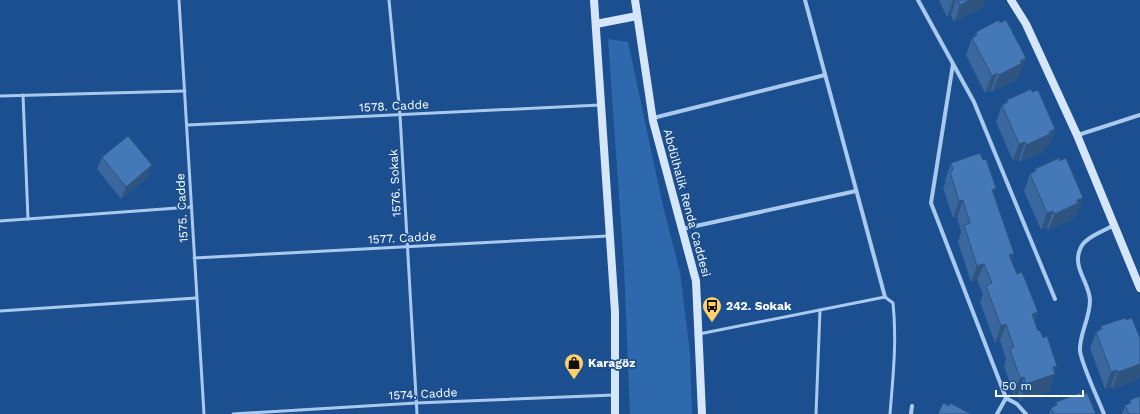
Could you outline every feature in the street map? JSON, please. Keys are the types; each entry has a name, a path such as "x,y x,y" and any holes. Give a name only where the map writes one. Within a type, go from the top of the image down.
{"main road":[{"path":"594,0 615,312 615,414"},
{"name":"Abdülhalik Renda Caddesi","path":"635,0 653,118 696,281 702,414"},
{"path":"1011,0 1026,24 1077,135 1140,288"},
{"path":"596,24 637,16"}],"street":[{"path":"805,0 885,297"},
{"path":"918,0 974,102 1055,299"},
{"path":"953,64 931,203 1006,398 1017,404 1026,414"},
{"path":"653,118 825,75"},
{"path":"1077,135 1140,115"},
{"path":"682,229 856,191"},
{"path":"1104,414 1080,352 1081,339 1089,315 1090,298 1078,267 1079,254 1085,242 1114,225"},
{"path":"997,414 1006,398"},
{"path":"911,414 912,406"}],"lane":[{"name":"1575. Cadde","path":"179,0 204,414"},
{"name":"1576. Sokak","path":"389,0 400,115 417,414"},
{"path":"0,96 184,91"},
{"path":"23,95 28,219"},
{"name":"1578. Cadde","path":"187,126 601,105"},
{"path":"0,221 191,207"},
{"name":"1577. Cadde","path":"194,258 610,236"},
{"path":"699,334 885,297 893,303 894,313 894,370 890,414"},
{"path":"0,311 196,298"},
{"path":"816,414 820,310"},
{"name":"1574. Cadde","path":"233,414 416,403 614,395"}],"shaded area":[{"path":"608,39 628,42 663,206 680,272 690,353 692,414 630,414 624,267"}],"building":[{"path":"958,0 970,0 960,5"},
{"path":"999,20 1000,23 1006,20 1026,58 1020,61 1022,63 999,75 997,73 992,76 972,38 977,35 976,32"},
{"path":"1031,89 1032,92 1038,90 1055,129 1049,132 1050,134 1026,145 1025,142 1019,144 1002,105 1008,102 1007,100"},
{"path":"128,136 152,165 126,187 102,157"},
{"path":"980,153 983,160 986,159 996,188 992,190 1014,253 1009,255 1017,274 1022,272 1038,312 1032,314 1038,331 1040,330 1043,338 1047,336 1057,366 1053,367 1055,374 1026,384 1024,377 1020,378 1010,349 1014,347 1006,324 1001,326 986,286 992,283 984,264 977,266 964,225 970,223 963,200 959,201 950,172 953,170 951,163"},
{"path":"1059,158 1060,161 1066,158 1083,198 1077,200 1078,203 1055,214 1053,211 1047,213 1030,174 1036,171 1035,169"},
{"path":"1125,318 1126,320 1132,318 1140,338 1140,364 1118,372 1117,370 1111,372 1096,332 1102,329 1101,326"},
{"path":"1080,393 1081,395 1087,393 1096,414 1054,414 1051,408 1057,405 1056,402"},
{"path":"1140,396 1140,414 1129,414 1125,405 1131,403 1130,400"},
{"path":"943,403 949,406 950,403 971,414 938,414"}],"place":[{"name":"242. Sokak","path":"712,323"},
{"name":"Karagöz","path":"574,380"}]}
